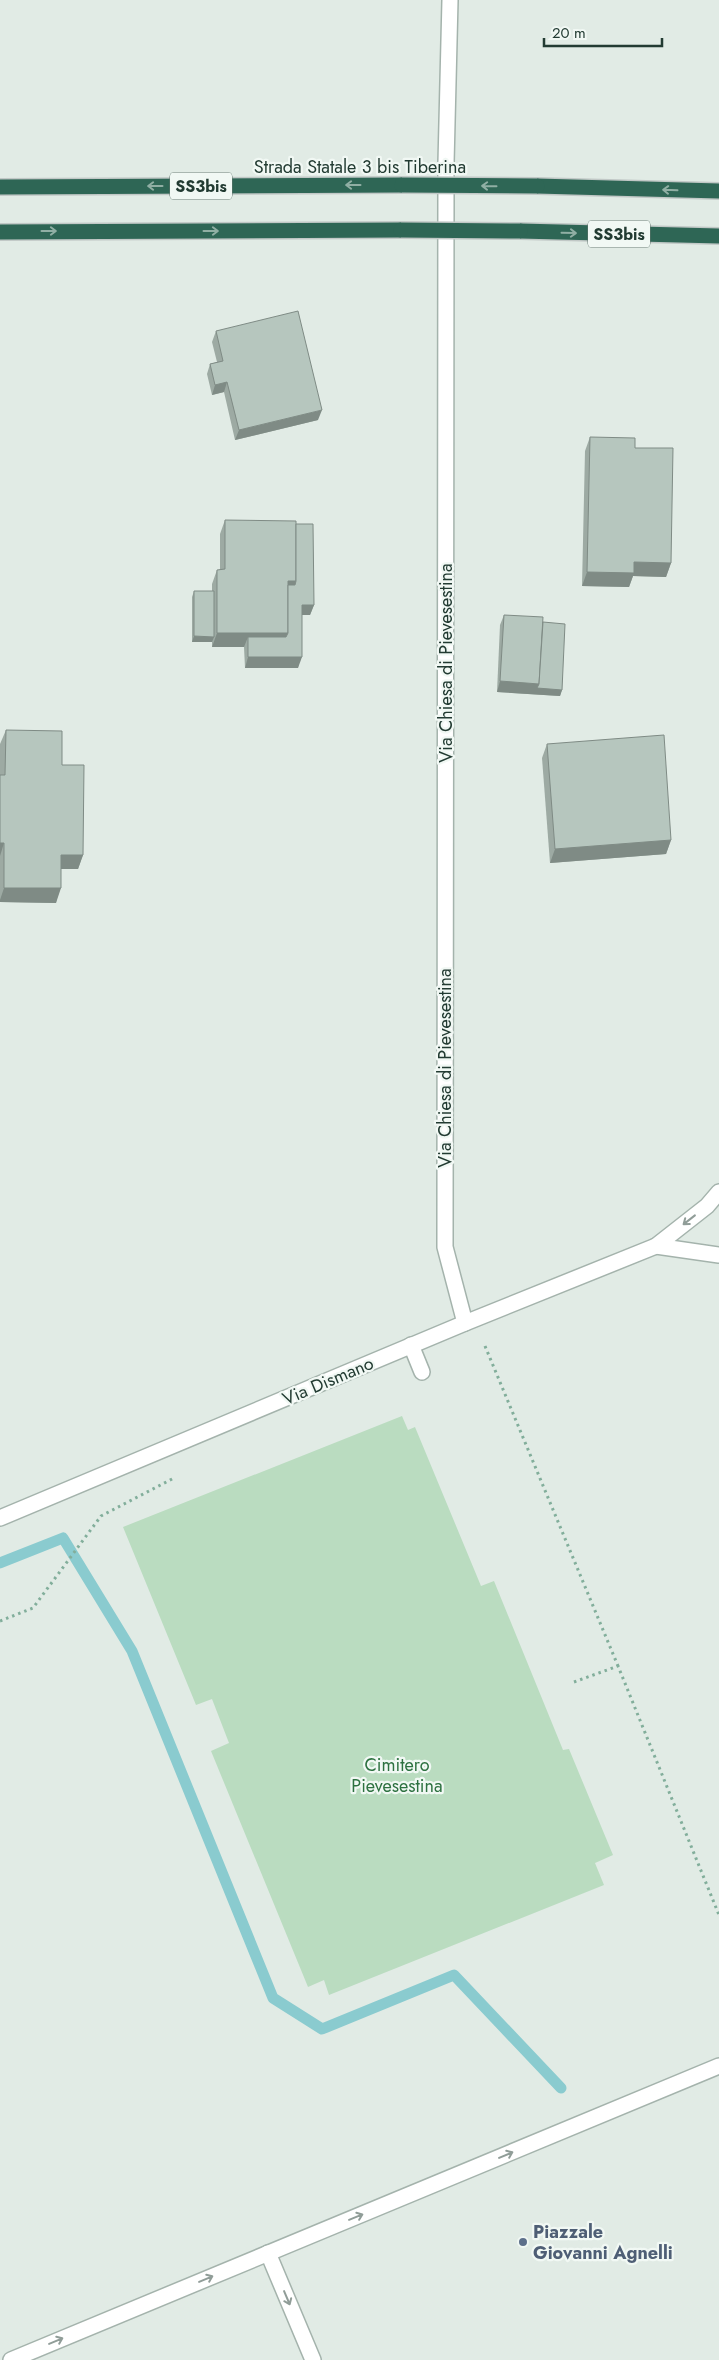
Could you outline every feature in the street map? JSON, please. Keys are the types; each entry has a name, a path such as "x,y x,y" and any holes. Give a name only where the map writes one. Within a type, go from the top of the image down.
{"highway":[{"name":"Strada Statale 3 bis Tiberina","path":"0,187 402,185 537,186 719,191"},
{"name":"SS3bis","path":"0,232 401,230 719,236"}],"street":[{"name":"Via Chiesa di Pievesestina","path":"450,0 446,163 445,1246 465,1323"},
{"name":"Via Dismano","path":"0,1518 411,1345 656,1246 707,1206 719,1192"},
{"name":"Via Dismano","path":"656,1246 719,1254"},
{"path":"411,1345 422,1372"},
{"path":"11,2360 719,2066"},
{"path":"268,2253 313,2360"}],"path":[{"path":"476,1349 485,1345 719,1915"},
{"path":"0,1621 33,1608 101,1516 175,1478"},
{"path":"574,1682 618,1666"}],"green space":[{"name":"Cimitero Pievesestina","path":"402,1416 408,1430 415,1427 481,1586 494,1581 563,1750 569,1749 613,1855 595,1863 604,1885 329,1995 324,1980 308,1987 211,1751 229,1743 212,1699 196,1705 123,1527"}],"building":[{"path":"298,311 322,410 239,430 227,382 215,385 210,364 223,361 216,331"},
{"path":"590,437 635,438 635,448 673,448 671,563 634,562 634,573 587,572"},
{"path":"225,520 296,521 296,581 288,581 288,633 217,633 217,570 225,569"},
{"path":"296,524 313,524 314,605 302,605 302,657 248,657 248,637 286,637 288,633 288,585 295,585 296,581"},
{"path":"194,591 214,591 214,637 194,636"},
{"path":"504,615 543,617 539,684 500,681"},
{"path":"543,622 565,624 562,690 537,688 539,684"},
{"path":"6,730 62,731 62,765 84,765 83,855 61,855 61,888 4,888 4,843 0,843 0,775 5,775"},
{"path":"664,735 671,840 555,849 547,744"}],"waterway":[{"path":"0,1563 63,1538 132,1651 273,1998 322,2029 454,1975 561,2088"}],"place":[{"name":"Piazzale Giovanni Agnelli","path":"523,2242"}]}
